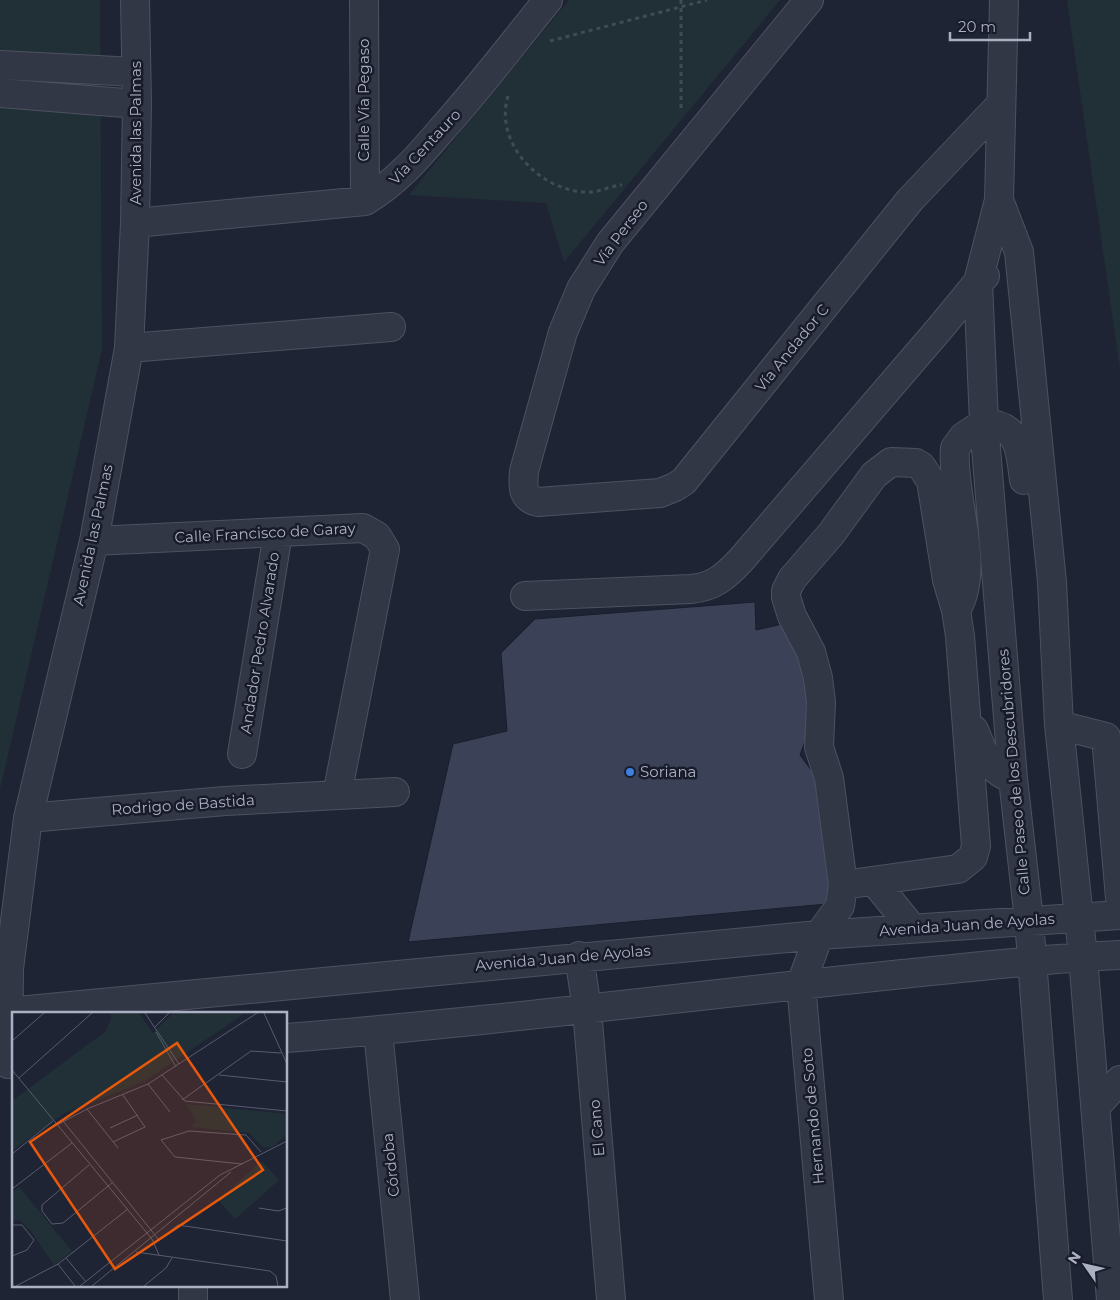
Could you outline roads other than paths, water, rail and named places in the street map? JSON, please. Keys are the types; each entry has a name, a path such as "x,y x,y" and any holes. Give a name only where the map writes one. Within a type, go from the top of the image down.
{"street":[{"name":"Avenida las Palmas","path":"7,1065 7,1012 12,935 28,818 94,541 129,348 135,223 137,104 135,0"},
{"name":"Calle Vía Pegaso","path":"364,0 365,201"},
{"name":"Vía Centauro","path":"135,223 365,201 386,188 405,172 548,0"},
{"name":"Vía Perseo","path":"538,502 530,499 524,493 524,471 563,332 582,289 610,243 809,0"},
{"name":"Calle Paseo de los Descubridores","path":"1004,0 999,200 978,282 984,423 1013,779 1029,920 1058,1300"},
{"path":"0,65 136,72"},
{"path":"0,92 137,104"},
{"name":"Vía Andador C","path":"538,502 660,493 675,488 684,481 910,200 1001,104"},
{"name":"Calle Paseo de los Descubridores","path":"999,200 1019,252 1052,582 1059,724 1097,1106 1111,1300"},
{"path":"525,596 691,589 703,588 720,581 748,553 942,327 978,282 1019,252"},
{"path":"129,348 390,327"},
{"path":"956,610 963,600 966,572 955,448 963,437 984,423 1002,425 1015,437 1021,458 1032,555 1038,568 1052,582"},
{"name":"Hernando de Soto","path":"829,1300 801,984 819,935 838,911 843,885 829,778 819,747 821,702 818,678 811,652 792,616 786,597 787,587 831,534 874,475 891,462 909,461 921,466 931,481 947,580 956,610 967,715 976,846 973,857 963,867 951,871 874,881"},
{"name":"Calle Francisco de Garay","path":"94,541 363,528 377,536 385,548 337,796"},
{"name":"Andador Pedro Alvarado","path":"242,754 278,533"},
{"path":"967,715 991,767 998,773 1013,779"},
{"path":"1059,724 1113,730 1120,898"},
{"name":"Rodrigo de Bastida","path":"28,818 224,801 396,792"},
{"path":"843,885 874,881 912,928"},
{"name":"Avenida Juan de Ayolas","path":"7,1012 579,956 819,935 1120,914"},
{"path":"288,1038 378,1031 801,984 1120,954"},
{"name":"El Cano","path":"579,956 588,1009 611,1300"},
{"name":"Córdoba","path":"378,1031 405,1300"},
{"path":"1097,1106 1120,1080"}],"place":[{"name":"Soriana","path":"630,772"}]}
